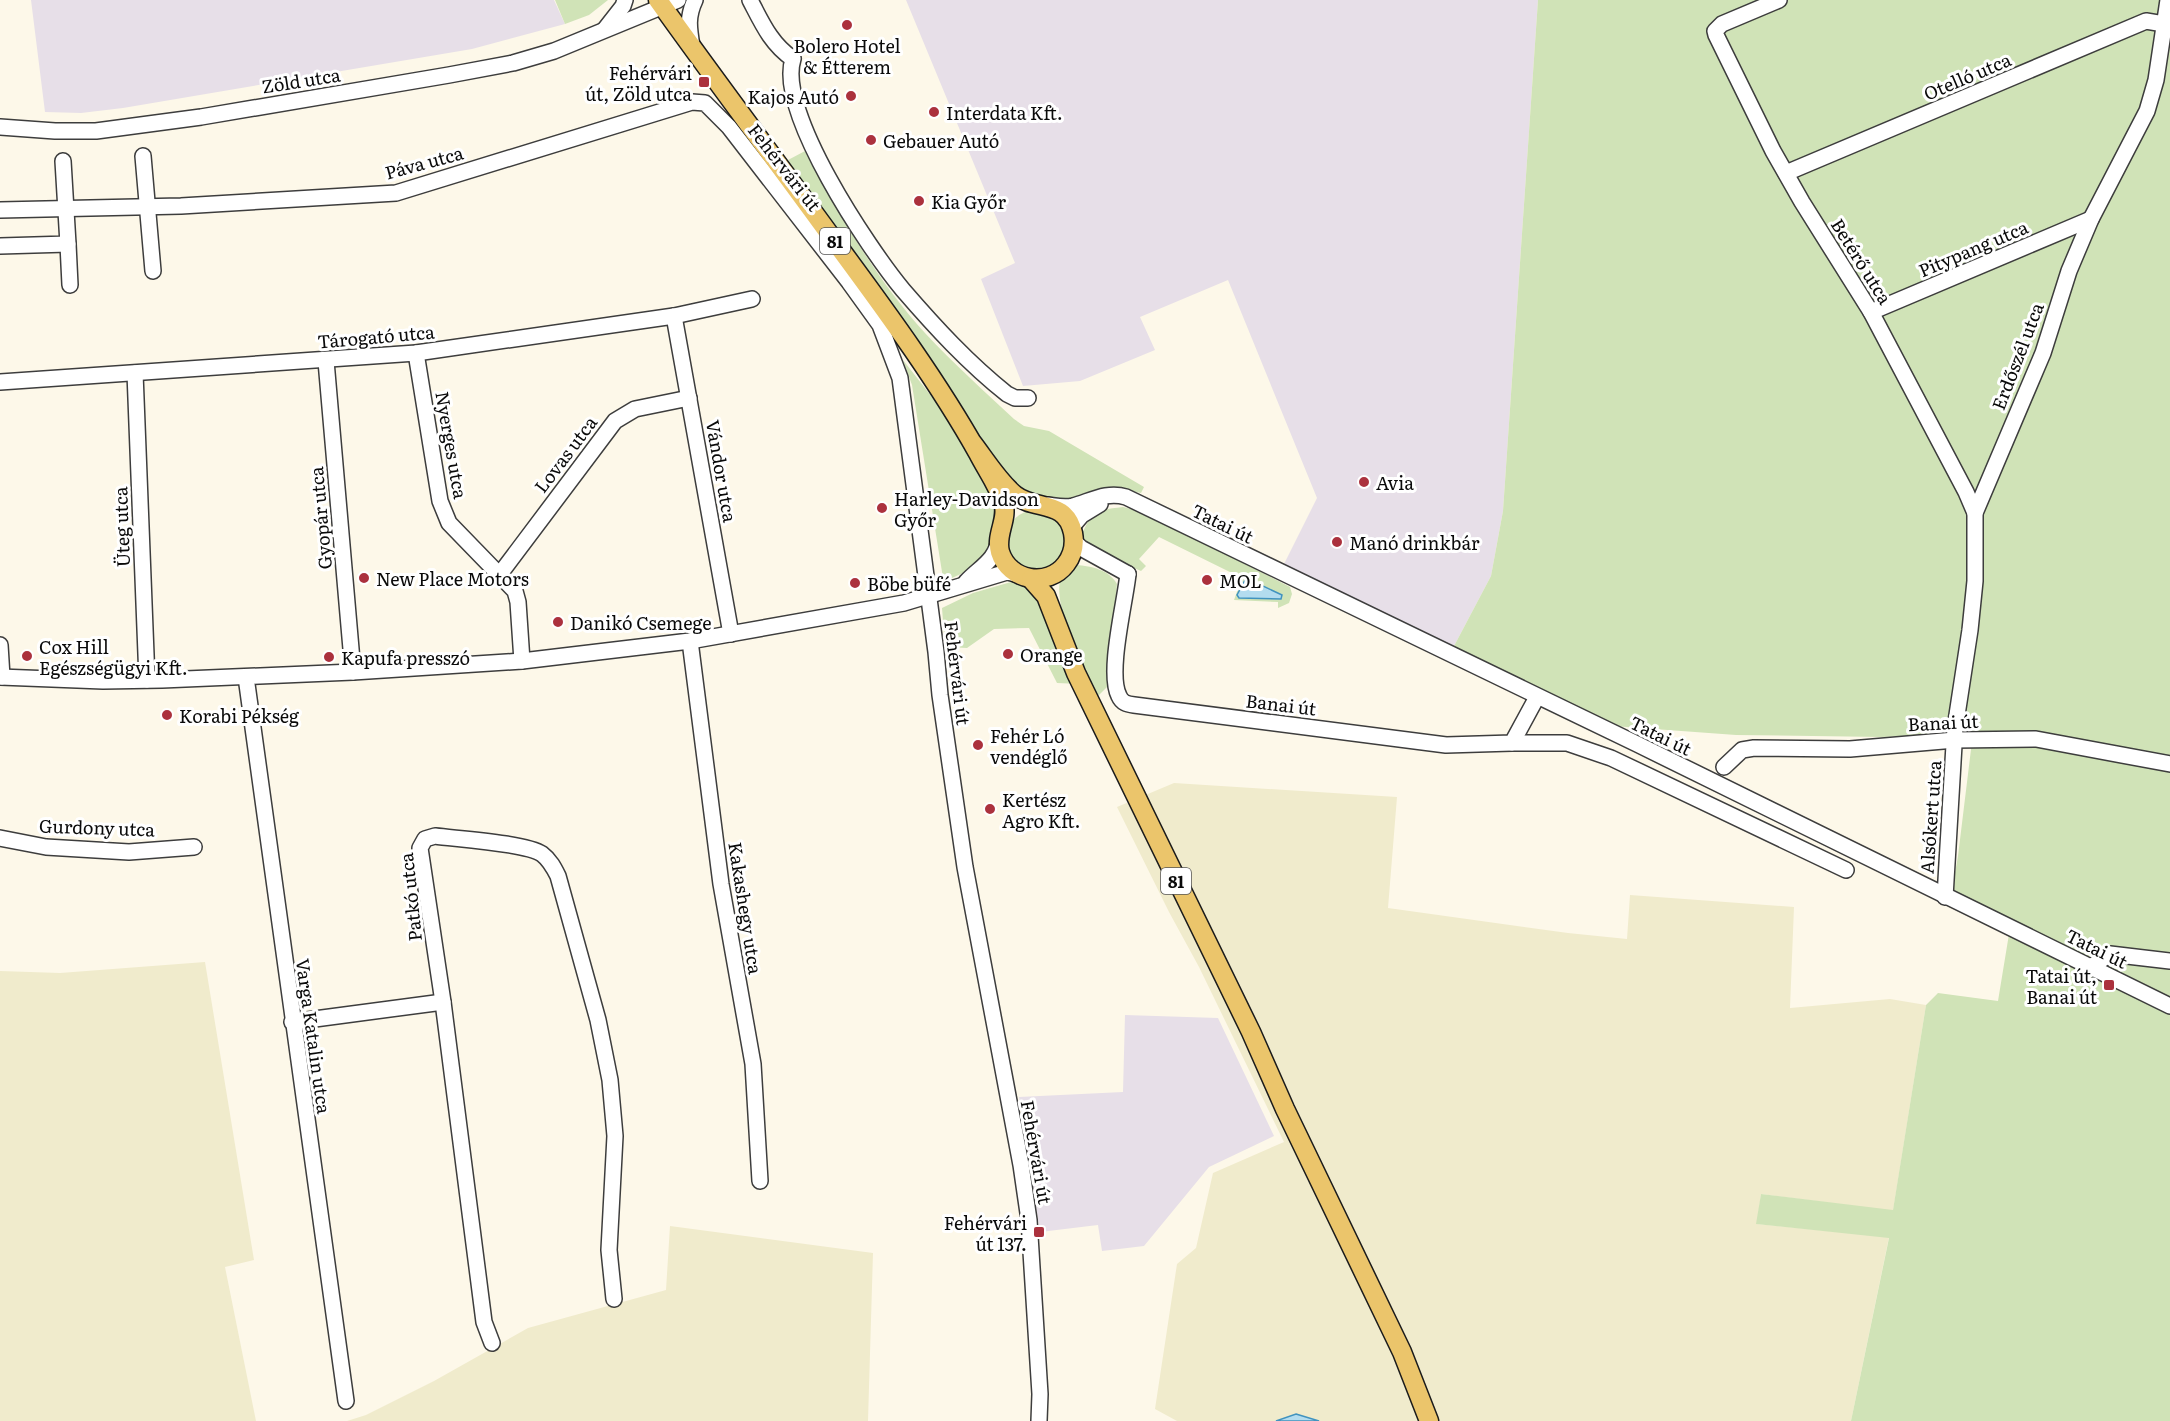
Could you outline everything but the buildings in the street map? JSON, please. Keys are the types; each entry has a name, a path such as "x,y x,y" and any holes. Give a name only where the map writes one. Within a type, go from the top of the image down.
{"main road":[{"name":"81","path":"666,2 692,46 886,310 971,441 1004,503 1005,518 1000,533 999,550 1011,569 1026,577 1046,596 1076,673 1223,979 1251,1032 1285,1109 1401,1352 1430,1421"},
{"name":"81","path":"971,441 1009,489 1020,498 1057,510 1066,518 1073,534 1072,552 1056,593 1058,623"},
{"path":"1000,533 1006,518 1014,510 1024,505 1041,504"},
{"path":"1026,577 1052,575 1065,566"}],"street":[{"path":"603,32 625,0"},
{"path":"692,46 688,24 695,0"},
{"name":"Fehérvári út","path":"750,0 768,35 780,51 793,59 790,72 791,87 807,136 831,181 865,236 902,288 960,352 1007,394 1016,398 1028,398"},
{"name":"Betérő utca","path":"1779,0 1722,24 1715,31 1786,173 1871,312 1975,513"},
{"name":"Erdőszél utca","path":"1955,740 1971,630 1975,581 1975,513 2043,352 2069,271 2091,219 2146,111 2156,80 2168,0"},
{"name":"Zöld utca","path":"0,127 96,131 182,120 513,63 554,51 603,32 666,2"},
{"name":"Otelló utca","path":"1786,173 2146,21 2164,24"},
{"name":"Fehérvári út","path":"700,101 710,107 729,128 849,282 880,326 900,378 940,695 965,867 1021,1165 1029,1220 1040,1394 1039,1421"},
{"name":"Páva utca","path":"0,210 148,207 396,193 670,108 700,101"},
{"path":"143,156 153,271"},
{"path":"63,161 70,285"},
{"name":"Pitypang utca","path":"1871,312 2091,219"},
{"path":"0,246 68,244"},
{"name":"Tárogató utca","path":"0,382 416,353 674,316 752,299"},
{"name":"Vándor utca","path":"674,316 731,634"},
{"name":"Nyerges utca","path":"416,353 440,501 449,522 515,591 518,602 522,661"},
{"name":"Gyopár utca","path":"326,360 353,672"},
{"name":"Üteg utca","path":"135,373 147,680"},
{"name":"Lovas utca","path":"500,573 615,421 634,410 689,398"},
{"name":"Tatai út","path":"1041,504 1063,507 1114,495 1133,501 2170,1006"},
{"path":"1128,574 1081,548 1073,534 1082,514 1098,505 1115,500 1133,501"},
{"path":"963,584 993,557 998,548 1000,533"},
{"path":"1065,566 1077,560 1128,574"},
{"path":"0,645 1,677 94,681 353,672 522,661 690,641 904,603 1007,572 1026,577"},
{"name":"Banai út","path":"1128,574 1116,653 1114,684 1123,702 1446,745 1512,743"},
{"name":"Kakashegy utca","path":"690,641 721,884 753,1064 760,1181"},
{"name":"Varga Katalin utca","path":"246,677 346,1401"},
{"path":"1537,697 1512,743 1567,743 1611,758 1846,870"},
{"path":"1611,758 1618,736"},
{"name":"Banai út","path":"1724,767 1742,750 1754,748 1850,748 1955,740 2036,739 2170,764"},
{"name":"Alsókert utca","path":"1945,897 1955,740"},
{"name":"Patkó utca","path":"492,1343 484,1322 443,1002 420,848 425,839 435,836 526,848 541,853 552,863 558,876 598,1020 610,1080 615,1136 609,1250 614,1299"},
{"name":"Gurdony utca","path":"0,838 46,847 129,852 194,847"},
{"path":"2091,967 2110,954 2170,961"},
{"path":"292,1023 443,1002"}],"shaded area":[{"path":"31,0 554,0 565,24 472,49 123,108 81,113 45,112"},
{"path":"906,0 1538,0 1503,511 1491,576 1453,648 1283,566 1317,498 1228,280 1140,317 1155,350 1080,381 1023,386 981,279 1015,263"},
{"path":"1174,783 1397,797 1388,908 1627,939 1630,895 1794,907 1790,1008 1890,999 1926,1005 1893,1211 1761,1194 1757,1224 1889,1237 1851,1421 1177,1421 1155,1409 1177,1264 1196,1248 1213,1173 1284,1142 1199,967 1117,807"},
{"path":"205,962 254,1260 225,1267 256,1421 0,1421 0,971 60,973"},
{"path":"1125,1015 1218,1018 1274,1136 1209,1167 1144,1246 1102,1251 1098,1225 1040,1232 1019,1097 1123,1092"},
{"path":"670,1226 873,1253 868,1421 347,1421 366,1415 434,1381 528,1328 666,1290"}],"green space":[{"path":"555,0 608,0 589,15 565,24"},
{"path":"1538,0 2170,0 2170,1421 1851,1421 1889,1238 1756,1224 1761,1194 1893,1210 1926,1005 1938,993 1998,1001 2009,934 1949,907 1958,856 1973,733 1882,737 1736,735 1613,726 1453,648 1491,576 1503,511"},
{"path":"805,151 874,269 925,333 1014,419 1024,426 1049,431 1144,487 1141,493 1114,490 1072,501 1057,500 1026,494 1011,482 832,229 788,160"},
{"path":"903,360 946,415 974,459 999,510 992,546 974,568 952,578 943,578 912,385"},
{"path":"1123,507 1143,512 1290,587 1292,594 1289,603 1278,608 1278,602 1234,600 1242,578 1159,537 1139,559 1146,566 1141,571 1095,551 1080,540 1094,514"},
{"path":"1036,510 1053,515 1061,523 1066,540 1061,557 1053,565 1036,570 1019,565 1011,557 1006,540 1011,523 1019,515"},
{"path":"1076,565 1100,570 1114,579 1117,584 1107,687 1096,698 1071,641 1061,607 1059,593 1061,578 1064,573"},
{"path":"1011,582 1026,584 1037,591 1080,684 1057,683 1029,628 994,629 967,648 945,647 942,608 973,593"}],"water":[{"path":"1248,579 1282,595 1281,599 1239,598 1237,595 1245,580"},
{"path":"1296,1414 1319,1421 1276,1421"}],"place":[{"name":"Bolero Hotel & Étterem","path":"847,25"},
{"name":"Fehérvári út, Zöld utca","path":"704,82"},
{"name":"Kajos Autó","path":"851,96"},
{"name":"Interdata Kft.","path":"934,112"},
{"name":"Gebauer Autó","path":"871,140"},
{"name":"Kia Győr","path":"919,201"},
{"name":"Avia","path":"1364,482"},
{"name":"Harley-Davidson Győr","path":"882,508"},
{"name":"Manó drinkbár","path":"1337,542"},
{"name":"New Place Motors","path":"364,578"},
{"name":"MOL","path":"1207,580"},
{"name":"Böbe büfé","path":"855,583"},
{"name":"Danikó Csemege","path":"558,622"},
{"name":"Orange","path":"1008,654"},
{"name":"Cox Hill Egészségügyi Kft.","path":"27,656"},
{"name":"Kapufa presszó","path":"329,657"},
{"name":"Korabi Pékség","path":"167,715"},
{"name":"Fehér Ló vendéglő","path":"978,745"},
{"name":"Kertész Agro Kft.","path":"990,809"},
{"name":"Tatai út, Banai út","path":"2109,985"},
{"name":"Fehérvári út 137.","path":"1039,1232"}]}
